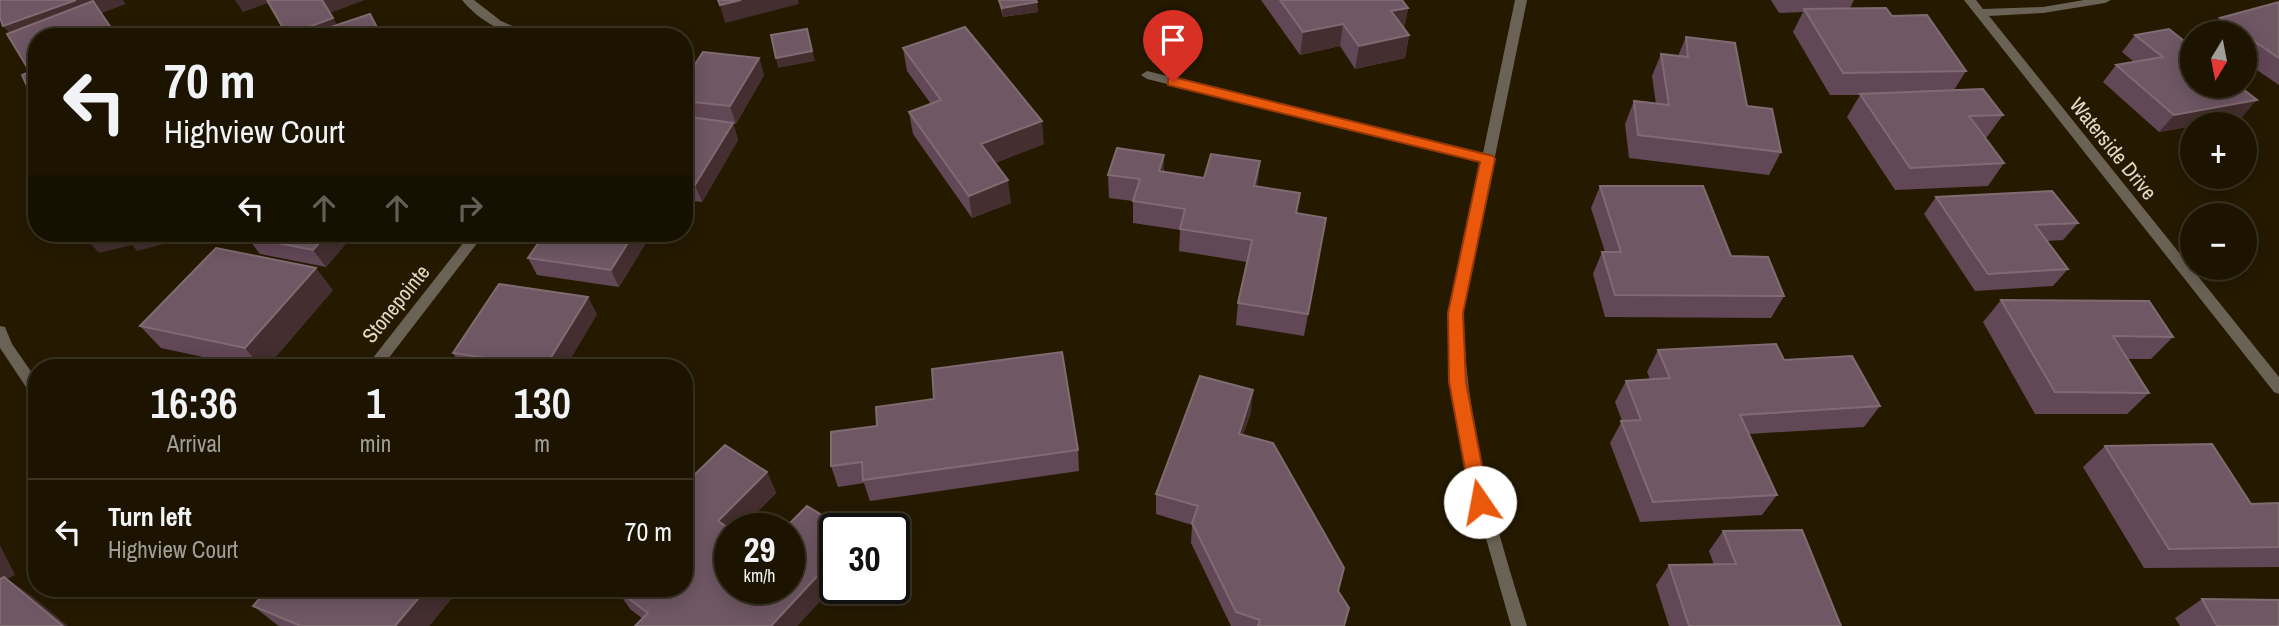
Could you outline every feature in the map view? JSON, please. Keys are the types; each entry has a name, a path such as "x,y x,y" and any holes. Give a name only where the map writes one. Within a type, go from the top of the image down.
{"street":[{"path":"468,0 480,13 508,28"},
{"path":"1519,626 1480,502 1463,426 1455,359 1455,313 1521,0"},
{"name":"Waterside Drive","path":"1970,0 2279,388"},
{"path":"1980,13 2043,10 2105,0"},
{"path":"1147,75 1488,159"},
{"name":"Stonepointe","path":"379,359 471,242"},
{"path":"0,331 6,346 28,379"}],"building":[{"path":"0,0 76,0 3,26"},
{"path":"267,0 322,0 333,18 306,28 283,28"},
{"path":"718,0 741,0 720,5"},
{"path":"999,0 1036,0 1037,2 1002,8"},
{"path":"1280,0 1402,0 1408,8 1391,11 1409,35 1359,46 1343,24 1303,32"},
{"path":"93,1 111,28 28,28 28,69 7,34"},
{"path":"2279,2 2279,58 2258,44 2258,21 2225,21 2220,18"},
{"path":"1886,8 1892,16 1927,15 1966,71 1843,73 1804,9"},
{"path":"370,14 377,28 328,28"},
{"path":"965,27 1042,121 981,144 1008,180 969,196 909,112 941,100 903,48"},
{"path":"807,29 812,51 776,58 771,35"},
{"path":"2169,29 2180,38 2180,98 2257,100 2174,115 2116,65 2163,57 2135,35"},
{"path":"1686,37 1735,43 1747,106 1772,109 1781,152 1638,135 1634,101 1669,105 1661,54 1688,57"},
{"path":"703,52 759,58 730,106 693,102 693,67"},
{"path":"28,73 28,88 22,75"},
{"path":"1983,89 2003,115 1969,116 2004,163 1910,168 1860,94"},
{"path":"693,117 733,123 695,185"},
{"path":"1117,148 1164,155 1159,171 1204,178 1211,154 1260,161 1254,186 1300,193 1296,213 1326,218 1308,314 1238,303 1252,240 1180,229 1185,209 1133,201 1140,179 1108,175"},
{"path":"1600,186 1703,186 1731,256 1768,257 1784,296 1615,295 1602,252 1621,252"},
{"path":"2052,191 2078,223 2035,225 2068,269 1988,274 1936,197"},
{"path":"272,242 320,242 313,250"},
{"path":"539,242 628,242 611,270 528,258"},
{"path":"216,248 316,268 245,348 140,326"},
{"path":"499,284 588,297 550,359 492,359 453,353"},
{"path":"2001,300 2149,301 2173,337 2113,336 2149,393 2055,392"},
{"path":"1776,344 1784,360 1852,356 1880,406 1740,415 1777,495 1653,502 1621,421 1641,420 1626,381 1670,378 1658,350"},
{"path":"1062,352 1078,450 863,480 862,462 831,466 831,432 877,426 876,407 934,399 932,369"},
{"path":"1200,376 1253,390 1239,434 1273,443 1344,568 1338,591 1349,608 1344,626 1258,626 1260,620 1236,612 1192,523 1198,506 1156,494"},
{"path":"2212,444 2251,504 2279,503 2279,547 2169,549 2105,446"},
{"path":"725,445 767,472 726,513 714,513 714,604 791,604 771,626 635,626 648,613 626,597 693,597 693,476"},
{"path":"807,506 819,513 819,574 805,589 805,513 800,513"},
{"path":"1802,530 1841,626 1689,626 1669,565 1736,564 1723,531"},
{"path":"4,577 63,626 0,626 0,579"},
{"path":"261,597 419,597 395,626 301,626 253,606"},
{"path":"2202,599 2279,600 2279,626 2217,626"}],"route":[{"path":"1173,82 1488,159 1455,313 1455,359 1463,426 1480,502"}]}
